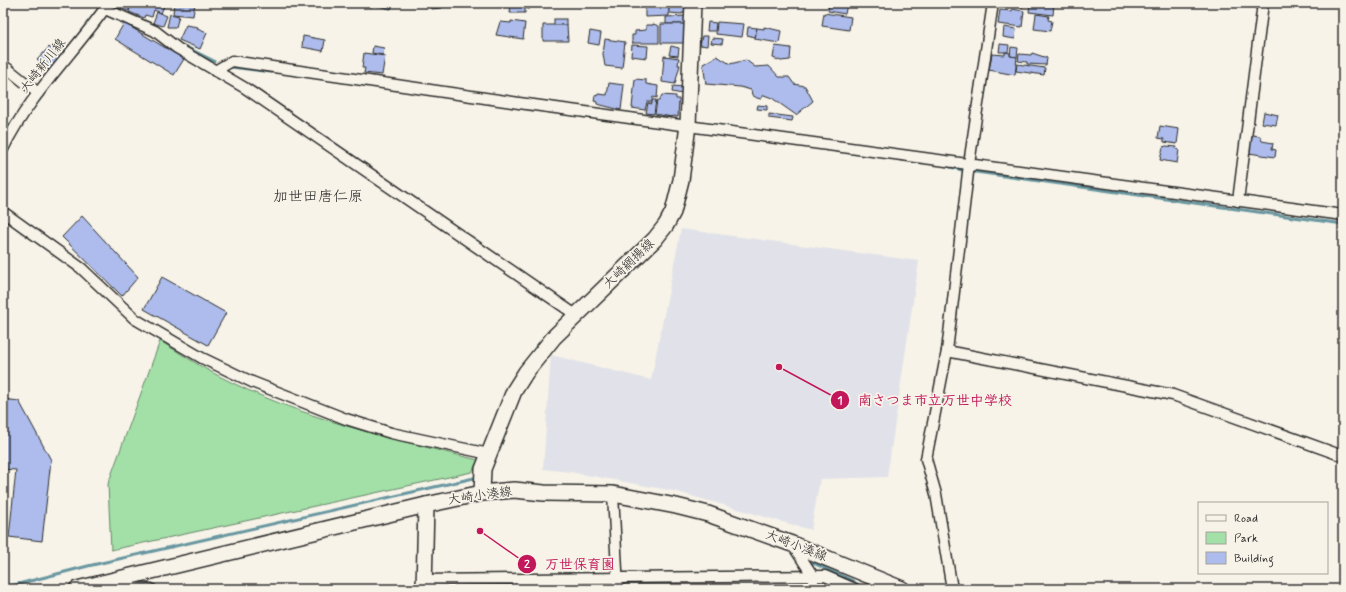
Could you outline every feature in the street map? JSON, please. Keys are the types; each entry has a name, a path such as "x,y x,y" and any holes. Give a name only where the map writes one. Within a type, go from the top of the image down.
{"street":[{"name":"大崎網揚線","path":"482,493 483,469 514,391 526,372 549,343 576,315 645,249 666,225 673,212 681,180 688,125 692,3"},
{"path":"952,589 936,494 926,459 947,351 968,167 993,3"},
{"path":"1238,200 1263,3"},
{"path":"107,6 155,31 177,48 245,88 576,315"},
{"name":"大崎新川線","path":"3,149 14,127 38,93 107,6"},
{"path":"215,71 232,61 527,104 688,125 968,167 1238,200 1343,215"},
{"path":"3,65 38,93"},
{"path":"3,212 81,268 135,319 202,358 252,382 346,419 391,433 489,454"},
{"path":"947,351 1173,395 1343,456"},
{"name":"大崎小湊線","path":"82,588 426,505 482,493 514,490 544,493 613,494 676,506 708,514 792,544 902,589"},
{"path":"613,494 618,589"},
{"path":"426,505 424,584 618,578 825,576 856,589"},
{"path":"792,544 813,576 813,589"},
{"path":"82,588 151,589"}],"shaded area":[{"path":"681,229 919,261 887,477 820,479 811,530 674,491 570,472 543,469 551,355 651,380"}],"green space":[{"path":"160,341 217,375 248,390 312,415 378,435 478,460 472,472 111,550 108,484"}],"building":[{"path":"116,3 122,3 130,8 128,11 115,6"},
{"path":"124,3 165,4 161,13 154,10 152,17 145,15 144,18 129,12 130,8 123,5"},
{"path":"174,3 195,3 193,16 173,14"},
{"path":"352,3 373,3 372,7"},
{"path":"375,3 393,3 391,9 374,5"},
{"path":"424,3 442,3 442,8 431,9 430,4"},
{"path":"511,3 529,3 529,9 525,8 525,13 510,13"},
{"path":"645,3 669,3 669,16 645,17"},
{"path":"669,3 685,3 686,13 669,13"},
{"path":"829,3 847,4 845,14 828,11"},
{"path":"1007,3 1024,3 1023,7 1007,5"},
{"path":"1030,3 1054,3 1053,15 1029,12"},
{"path":"1012,9 1024,11 1022,27 998,24 1000,10 1012,11"},
{"path":"157,12 167,16 163,26 153,23"},
{"path":"824,13 851,17 849,30 822,26"},
{"path":"170,14 179,16 176,27 167,27"},
{"path":"1036,14 1049,16 1048,20 1052,21 1050,31 1034,29"},
{"path":"685,16 685,24 666,24 666,17"},
{"path":"554,19 566,19 566,25 554,25"},
{"path":"511,21 525,23 523,39 496,35 500,22 511,23"},
{"path":"708,22 716,23 715,31 707,31"},
{"path":"717,22 744,24 742,37 716,34"},
{"path":"124,23 184,59 174,75 115,39"},
{"path":"653,24 659,26 659,43 632,43 632,35 635,35 635,31 646,30 646,25"},
{"path":"661,24 685,24 685,43 661,43"},
{"path":"186,25 198,27 197,29 207,33 200,49 179,40"},
{"path":"543,25 567,25 568,41 543,41"},
{"path":"748,27 757,28 755,37 747,35"},
{"path":"764,27 781,31 779,43 755,39 757,28 764,29"},
{"path":"1004,27 1016,29 1015,39 1003,37"},
{"path":"590,31 601,33 599,45 588,43"},
{"path":"303,36 325,40 323,51 302,47"},
{"path":"702,36 708,36 707,46 700,45"},
{"path":"712,38 723,39 722,44 711,43"},
{"path":"605,39 625,42 622,68 605,66 603,54"},
{"path":"1000,44 1009,45 1008,52 999,52"},
{"path":"632,45 648,46 647,58 631,56"},
{"path":"373,46 384,48 383,55 372,53"},
{"path":"671,46 679,48 678,56 669,55"},
{"path":"775,46 791,48 790,60 781,61 773,58"},
{"path":"49,47 58,54 57,55 60,58 48,70 37,60"},
{"path":"1011,47 1018,48 1017,57 1010,56"},
{"path":"1005,52 1010,53 1010,56 1017,57 1015,75 989,70 992,54 1005,55"},
{"path":"364,53 385,56 382,75 364,73 365,68 362,68"},
{"path":"1032,53 1047,58 1046,65 1027,64 1027,62 1018,61 1019,54 1031,55"},
{"path":"664,56 679,58 678,65 680,65 675,84 662,82"},
{"path":"717,56 730,64 746,60 755,67 769,66 779,77 789,77 794,84 805,86 813,101 796,115 772,98 764,95 761,99 757,98 752,95 751,90 740,87 706,84 703,64"},
{"path":"1017,64 1045,68 1044,75 1016,71"},
{"path":"635,79 646,80 646,84 658,86 657,98 653,97 652,102 647,102 645,110 632,108"},
{"path":"609,83 624,85 621,110 597,104 597,102 594,101 595,95 607,95"},
{"path":"673,86 683,87 682,94 672,92"},
{"path":"662,95 676,96 676,99 679,99 678,117 655,114 657,100 659,101"},
{"path":"652,100 656,100 654,114 646,113 648,103 652,104"},
{"path":"758,105 767,106 767,110 757,109"},
{"path":"1264,112 1278,115 1276,125 1262,123"},
{"path":"769,114 793,117 792,121 769,118"},
{"path":"1160,126 1179,129 1177,144 1164,142 1164,139 1158,138"},
{"path":"1252,135 1260,136 1262,141 1273,143 1272,149 1276,150 1275,157 1249,153"},
{"path":"1163,147 1177,147 1176,149 1179,150 1177,163 1160,160"},
{"path":"82,216 138,277 122,296 62,237"},
{"path":"162,277 226,313 208,345 144,309"},
{"path":"3,399 19,401 51,460 42,541 9,537 16,470 3,469"}],"waterway":[{"path":"182,45 214,61"},
{"path":"231,67 271,72"},
{"path":"943,165 962,170 1343,224"},
{"path":"3,588 88,566 474,478"},
{"path":"813,563 851,580 863,589"}],"place":[{"name":"南さつま市立万世中学校","path":"779,367"},
{"name":"万世保育園","path":"480,531"}],"district":[{"name":"加世田唐仁原","path":"318,197"}]}
